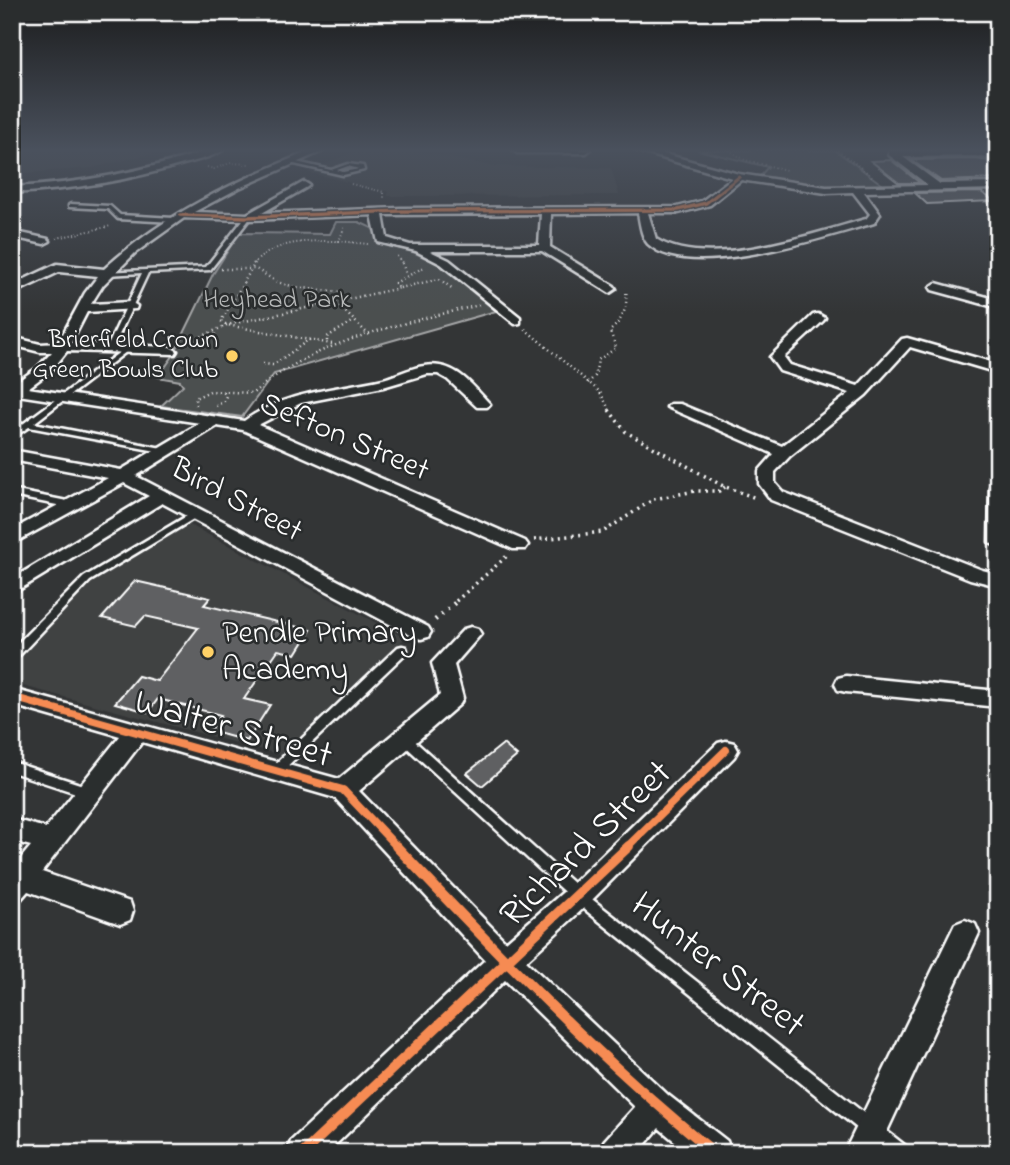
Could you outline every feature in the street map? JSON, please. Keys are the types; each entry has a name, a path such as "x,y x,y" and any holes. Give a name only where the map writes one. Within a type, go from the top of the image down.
{"street":[{"path":"14,391 41,372 62,346 93,290 107,273 141,243 201,204"},
{"path":"247,217 270,204"},
{"path":"177,218 377,212 642,211 695,208 703,204"},
{"path":"642,211 652,242 662,248 687,255 723,255 802,239 870,220 875,214 867,204"},
{"path":"544,248 546,210"},
{"path":"377,212 382,240 440,253 544,248 610,289"},
{"path":"12,234 44,241"},
{"path":"440,253 491,302 515,320"},
{"path":"12,290 57,268 107,273"},
{"path":"936,287 998,304"},
{"path":"85,308 131,306"},
{"path":"818,318 777,357 779,363 786,368 860,392"},
{"path":"998,369 907,342 860,392 784,453 767,471 767,484 777,496 977,575 998,580"},
{"path":"14,344 40,348 62,346 124,351 170,351"},
{"path":"247,426 266,411 290,401 344,388 382,384 426,370 440,370 451,375 482,404"},
{"name":"Sefton Street","path":"14,391 198,413 213,422 247,426 519,545"},
{"path":"675,407 784,453"},
{"path":"13,539 213,422"},
{"name":"Bird Street","path":"12,455 124,476 421,632"},
{"path":"998,487 998,542"},
{"path":"12,587 162,495"},
{"path":"343,790 452,698 443,663 471,634"},
{"path":"846,684 998,699"},
{"name":"Walter Street","path":"12,697 343,790 505,961 657,1106 715,1153"},
{"path":"120,911 17,884 136,733"},
{"name":"Richard Street","path":"303,1153 505,961 578,896 726,750"},
{"path":"12,830 51,841"},
{"path":"866,1141 965,933"},
{"path":"616,1153 657,1106"}],"lane":[{"path":"71,206 110,208 118,217 177,218"},
{"path":"107,273 208,269 247,217"},
{"path":"109,349 146,271"},
{"path":"12,436 124,351"},
{"path":"28,424 167,450"},
{"path":"12,493 72,505"},
{"path":"12,656 87,579 197,513"},
{"path":"275,771 402,650"},
{"name":"Hunter Street","path":"405,739 578,896 866,1141 901,1153"},
{"path":"12,767 89,793"}],"path":[{"path":"332,344 228,325 221,321 250,269 265,251 274,246 304,240 339,240 345,227 345,213"},
{"path":"44,241 107,226 120,227"},
{"path":"400,288 395,283 440,253"},
{"path":"208,269 250,269 295,287 339,292 335,302"},
{"path":"170,351 228,325 439,278 458,292"},
{"path":"589,383 595,376 598,360 615,348 615,339 610,331 621,321 628,305 627,292 622,287 610,289"},
{"path":"467,299 476,306"},
{"path":"335,302 369,335"},
{"path":"222,390 226,396 224,401 198,413 194,404 199,394 222,390 253,393 271,374 332,344 491,302"},
{"path":"515,320 600,392 616,422 626,432 725,487 767,502 777,496"},
{"path":"327,341 327,337 354,321"},
{"path":"212,338 218,329"},
{"path":"263,364 273,365 310,338"},
{"path":"421,632 522,542 603,532 654,499 686,495 695,491 719,491 725,487"}],"shaded area":[{"name":"Pendle Primary Academy","path":"188,524 405,638 285,756 12,683 12,667 90,583"}],"green space":[{"name":"Heyhead Park","path":"336,222 359,222 372,228 382,242 389,246 411,251 437,263 496,311 274,374 242,417 161,406 183,385 180,381 158,377 173,356 213,274 239,233 330,234"}],"building":[{"path":"135,581 210,598 204,605 311,630 296,654 278,650 244,699 270,705 247,741 210,731 221,715 158,699 148,712 115,703 138,676 157,681 198,628 145,616 136,626 102,618"},
{"path":"503,744 517,756 482,786 467,773"}],"cycle path":[{"path":"180,215 248,217 401,211 678,210 701,204"},
{"path":"12,697 343,790 505,961 657,1106 715,1153"},
{"path":"303,1153 505,961 578,896 726,750"}],"place":[{"name":"Brierfield Crown Green Bowls Club","path":"232,356"},
{"name":"Pendle Primary Academy","path":"208,652"}]}
